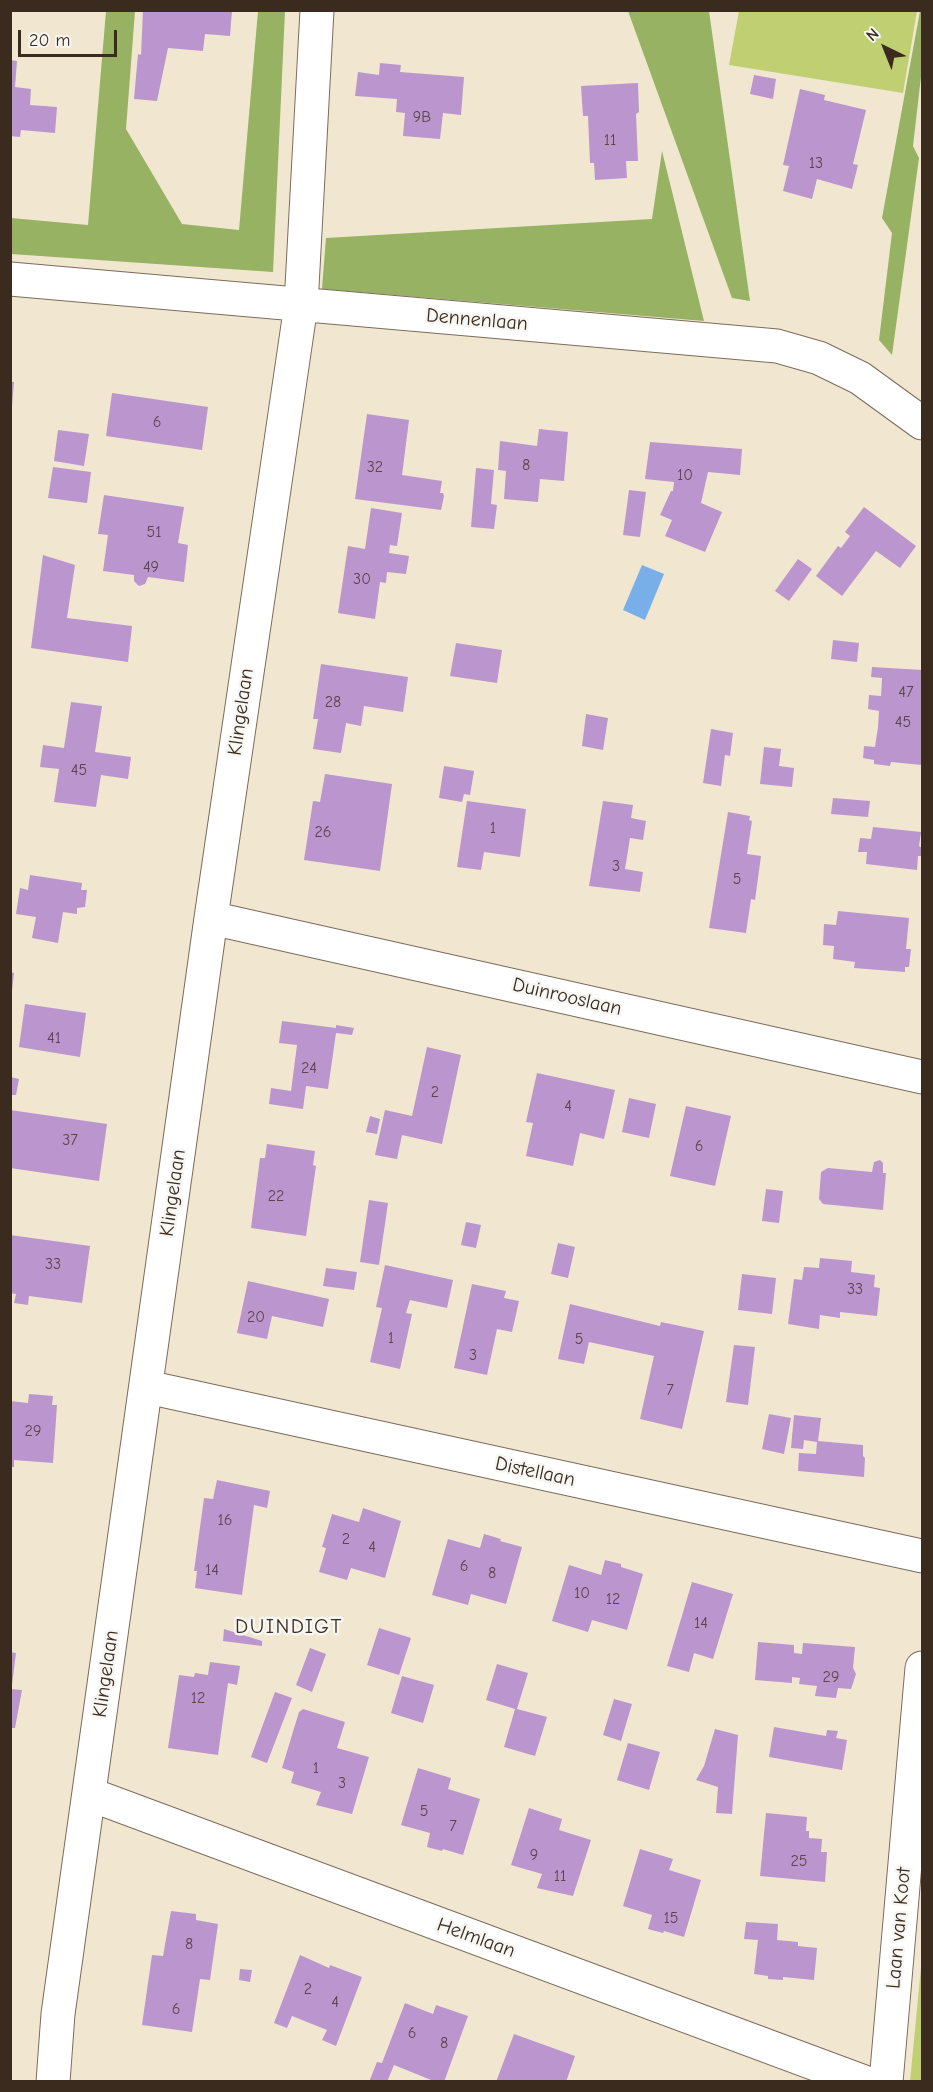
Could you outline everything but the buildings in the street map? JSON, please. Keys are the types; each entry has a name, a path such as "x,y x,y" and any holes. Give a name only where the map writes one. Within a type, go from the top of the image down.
{"street":[{"name":"Klingelaan","path":"53,2082 58,2014 211,918 301,305 317,10"},
{"name":"Dennenlaan","path":"10,279 777,346 819,358 860,378 922,423"},
{"name":"Duinrooslaan","path":"211,918 922,1077"},
{"name":"Distellaan","path":"147,1387 922,1556"},
{"name":"Laan van Koot","path":"886,2082 922,1668"},
{"name":"Helmlaan","path":"89,1794 864,2082"}],"green space":[{"path":"106,11 135,11 126,129 182,224 239,230 258,11 285,11 273,272 11,254 11,218 88,225"},
{"path":"628,11 709,11 750,301 732,298"},
{"path":"739,11 917,11 903,93 729,65"},
{"path":"920,11 922,11 922,68 913,146 919,158 892,355 879,340 892,233 882,218"},
{"path":"662,151 704,321 322,289 326,238 652,219"},
{"path":"922,1957 922,2081 910,2081"}],"water":[{"path":"642,565 664,574 645,620 623,610"}],"district":[{"name":"DUINDIGT","path":"289,1627"}]}
